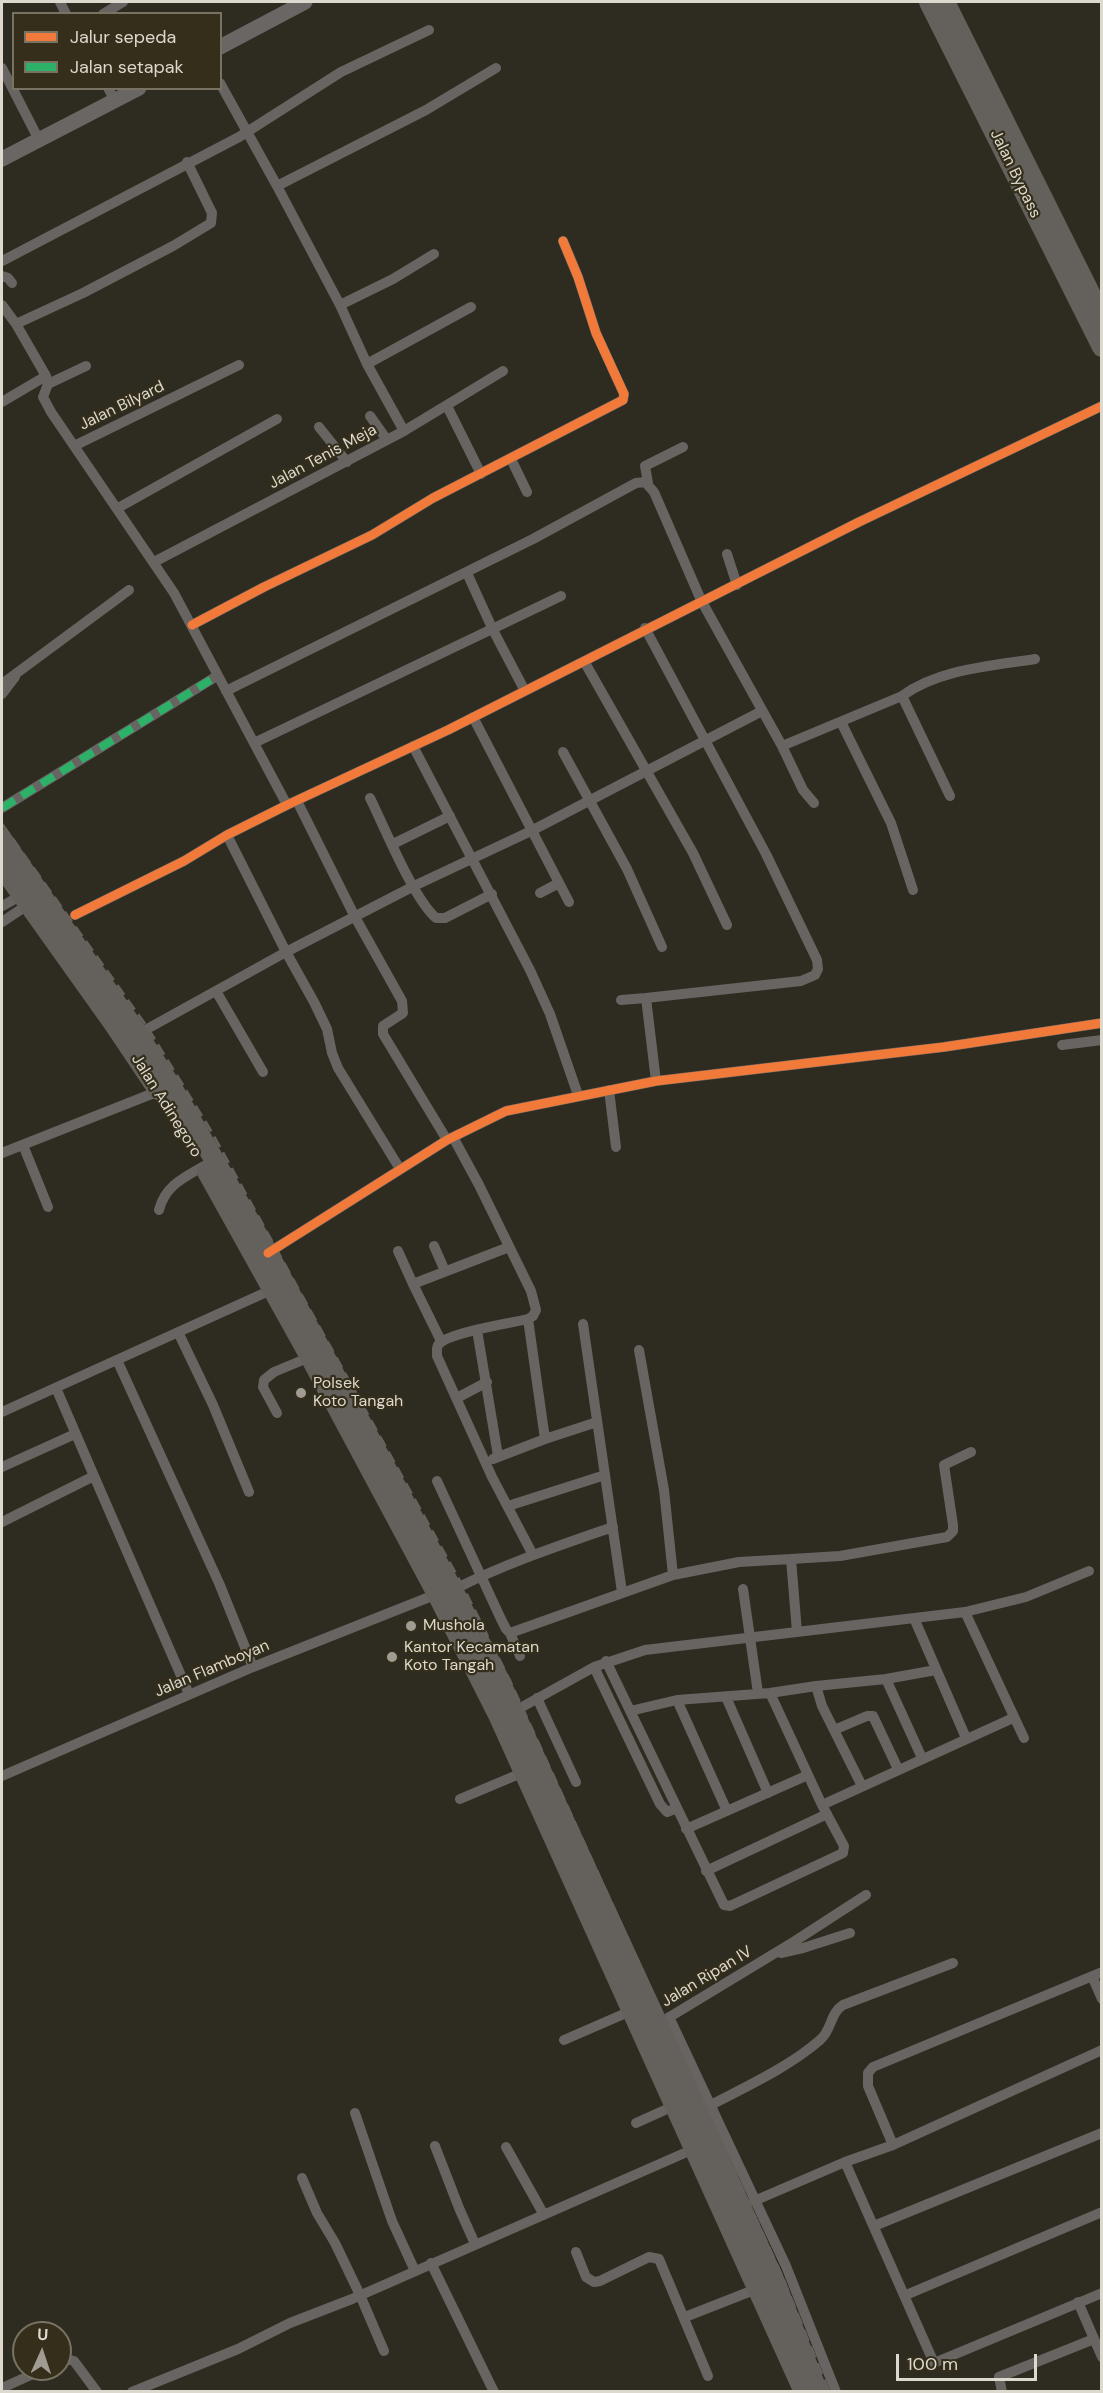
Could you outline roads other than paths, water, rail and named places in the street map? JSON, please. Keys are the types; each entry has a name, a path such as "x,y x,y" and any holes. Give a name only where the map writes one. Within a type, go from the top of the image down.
{"highway":[{"name":"Jalan Bypass","path":"929,2 1060,248 1101,317"},
{"name":"Jalan Bypass","path":"945,2 1060,248 1101,347"},
{"path":"2,839 36,907"},
{"path":"2,867 63,938 138,1034 189,1116 268,1253 445,1592 496,1675 591,1898 633,2010 804,2391"},
{"name":"Jalan Adinegoro","path":"63,938 204,1166 271,1290 445,1592"},
{"path":"445,1592 524,1772 591,1898 664,2021 776,2284 818,2391"}],"street":[{"path":"106,12 123,2"},
{"path":"222,46 305,2"},
{"path":"2,261 247,132 341,72 429,30"},
{"path":"2,68 12,87"},
{"path":"277,186 426,110 496,68"},
{"path":"222,87 340,305 367,363 404,431"},
{"path":"13,90 39,140"},
{"path":"2,159 39,140 111,95 132,90"},
{"path":"16,324 83,293 173,246 211,223 212,213 187,162"},
{"path":"192,625 372,535 433,498 620,402 624,397 596,333 578,277 563,241"},
{"path":"340,305 393,279 434,254"},
{"path":"2,276 8,278 12,283"},
{"path":"2,305 16,324 47,380 43,397 154,562 192,625 254,743 292,803 403,1005 403,1013 385,1024 382,1029 383,1034 479,1185 536,1305 536,1313 528,1319 477,1330 441,1341 437,1356 486,1462 533,1555"},
{"path":"367,363 471,307"},
{"name":"Jalan Bilyard","path":"74,446 239,365"},
{"path":"2,402 47,380 86,366"},
{"name":"Jalan Tenis Meja","path":"154,562 404,431 503,371"},
{"path":"447,406 481,474"},
{"path":"75,915 184,861 228,835 473,717 701,600 737,585 860,522 1101,406"},
{"path":"370,416 387,440"},
{"path":"117,508 277,419"},
{"path":"319,428 347,462"},
{"path":"683,447 645,466 648,483 701,600 782,746 802,790 814,803"},
{"path":"511,459 527,492"},
{"path":"226,691 466,573 636,483 648,483"},
{"path":"727,554 737,585"},
{"path":"466,573 525,691"},
{"path":"2,684 129,590"},
{"path":"254,743 561,596"},
{"path":"621,1000 789,983 810,978 817,973 817,960 761,844 645,628"},
{"path":"782,746 902,696 917,685 944,676 1035,659"},
{"path":"584,661 693,854 727,925"},
{"path":"2,694 16,674"},
{"path":"2,807 217,676"},
{"path":"902,696 950,796"},
{"path":"138,1034 286,952 414,886 531,831 762,711"},
{"path":"473,717 569,902"},
{"path":"842,722 891,823 913,890"},
{"path":"413,746 473,857 544,1000 578,1095"},
{"path":"563,752 627,869 662,947"},
{"path":"370,798 414,886 428,909 440,919 492,894"},
{"path":"393,844 450,816"},
{"path":"228,835 327,1029 338,1068 400,1169"},
{"path":"540,893 559,883"},
{"path":"2,906 36,907"},
{"path":"2,922 36,907"},
{"path":"216,991 263,1072"},
{"path":"646,998 656,1081"},
{"path":"268,1253 450,1139 507,1111 656,1081 944,1047 1101,1023"},
{"path":"1062,1045 1101,1040"},
{"path":"609,1090 616,1147"},
{"path":"2,1153 159,1091"},
{"path":"23,1145 48,1207"},
{"path":"159,1210 162,1200 171,1187 204,1166"},
{"path":"434,1246 445,1271"},
{"path":"413,1284 509,1247"},
{"path":"398,1251 441,1341"},
{"path":"2,1412 271,1290"},
{"path":"528,1319 545,1438"},
{"path":"583,1324 622,1592"},
{"path":"477,1330 498,1456"},
{"path":"178,1332 213,1405 249,1492"},
{"path":"639,1350 664,1490 673,1575"},
{"path":"277,1413 263,1387 264,1380 274,1372 310,1357"},
{"path":"117,1360 219,1583 253,1667"},
{"path":"457,1398 487,1382"},
{"path":"56,1388 189,1694"},
{"path":"486,1462 545,1438 597,1422"},
{"path":"2,1467 75,1434"},
{"path":"510,1633 673,1575 739,1562 840,1556 947,1537 953,1531 953,1525 944,1465 971,1452"},
{"path":"508,1506 605,1475"},
{"path":"2,1522 93,1476"},
{"path":"437,1481 520,1656"},
{"name":"Jalan Flamboyan","path":"2,1776 253,1667 445,1592 481,1575 613,1527"},
{"path":"791,1559 797,1632"},
{"path":"513,1713 594,1666 658,1647 965,1612 1026,1597 1089,1571"},
{"path":"743,1589 758,1693"},
{"path":"965,1612 1024,1738"},
{"path":"914,1618 966,1738"},
{"path":"606,1661 721,1903 730,1906 843,1853 844,1846 824,1809 770,1693"},
{"path":"594,1666 660,1804 667,1812 676,1808"},
{"path":"630,1711 677,1700 770,1693 886,1679 936,1670"},
{"path":"886,1679 922,1758"},
{"path":"816,1686 822,1706 862,1786"},
{"path":"726,1697 768,1793"},
{"path":"537,1698 576,1782"},
{"path":"677,1700 727,1811"},
{"path":"834,1730 867,1716 873,1716 898,1769"},
{"path":"706,1871 824,1809 862,1786 1013,1718"},
{"path":"460,1799 524,1772"},
{"path":"686,1829 808,1775"},
{"name":"Jalan Ripan IV","path":"664,2021 866,1894"},
{"name":"Jalan Ripan IV","path":"772,1954 803,1948 850,1933"},
{"path":"711,2105 762,2078 818,2042 828,2030 835,2012 843,2005 952,1963"},
{"path":"893,2145 868,2086 868,2073 873,2067 1097,1974 1101,1999"},
{"path":"564,2040 633,2010"},
{"path":"664,2021 711,2105 786,2266 836,2391"},
{"path":"754,2201 845,2162 893,2145 1101,2050"},
{"path":"636,2123 676,2105"},
{"path":"355,2113 392,2221 415,2271"},
{"path":"874,2226 1101,2133"},
{"path":"435,2146 475,2244"},
{"path":"506,2147 544,2215"},
{"path":"132,2391 238,2349 290,2323 360,2295 696,2148"},
{"path":"845,2162 906,2295 934,2363 1101,2293"},
{"path":"302,2178 317,2213 335,2243 360,2295 384,2351"},
{"path":"906,2295 1101,2212"},
{"path":"576,2252 586,2277 594,2282 650,2257 656,2257 685,2317 708,2376"},
{"path":"431,2263 494,2391"},
{"path":"685,2317 759,2288"},
{"path":"1078,2302 1101,2357"},
{"path":"1002,2391 999,2377 1094,2338"},
{"path":"72,2360 97,2391"},
{"path":"2,2388 17,2381"}],"railway":[{"path":"2,824 147,1027 211,1131 462,1585 510,1681 782,2276 829,2392"}],"place":[{"name":"Polsek Koto Tangah","path":"301,1393"},
{"name":"Mushola","path":"411,1626"},
{"name":"Kantor Kecamatan Koto Tangah","path":"392,1657"}]}
